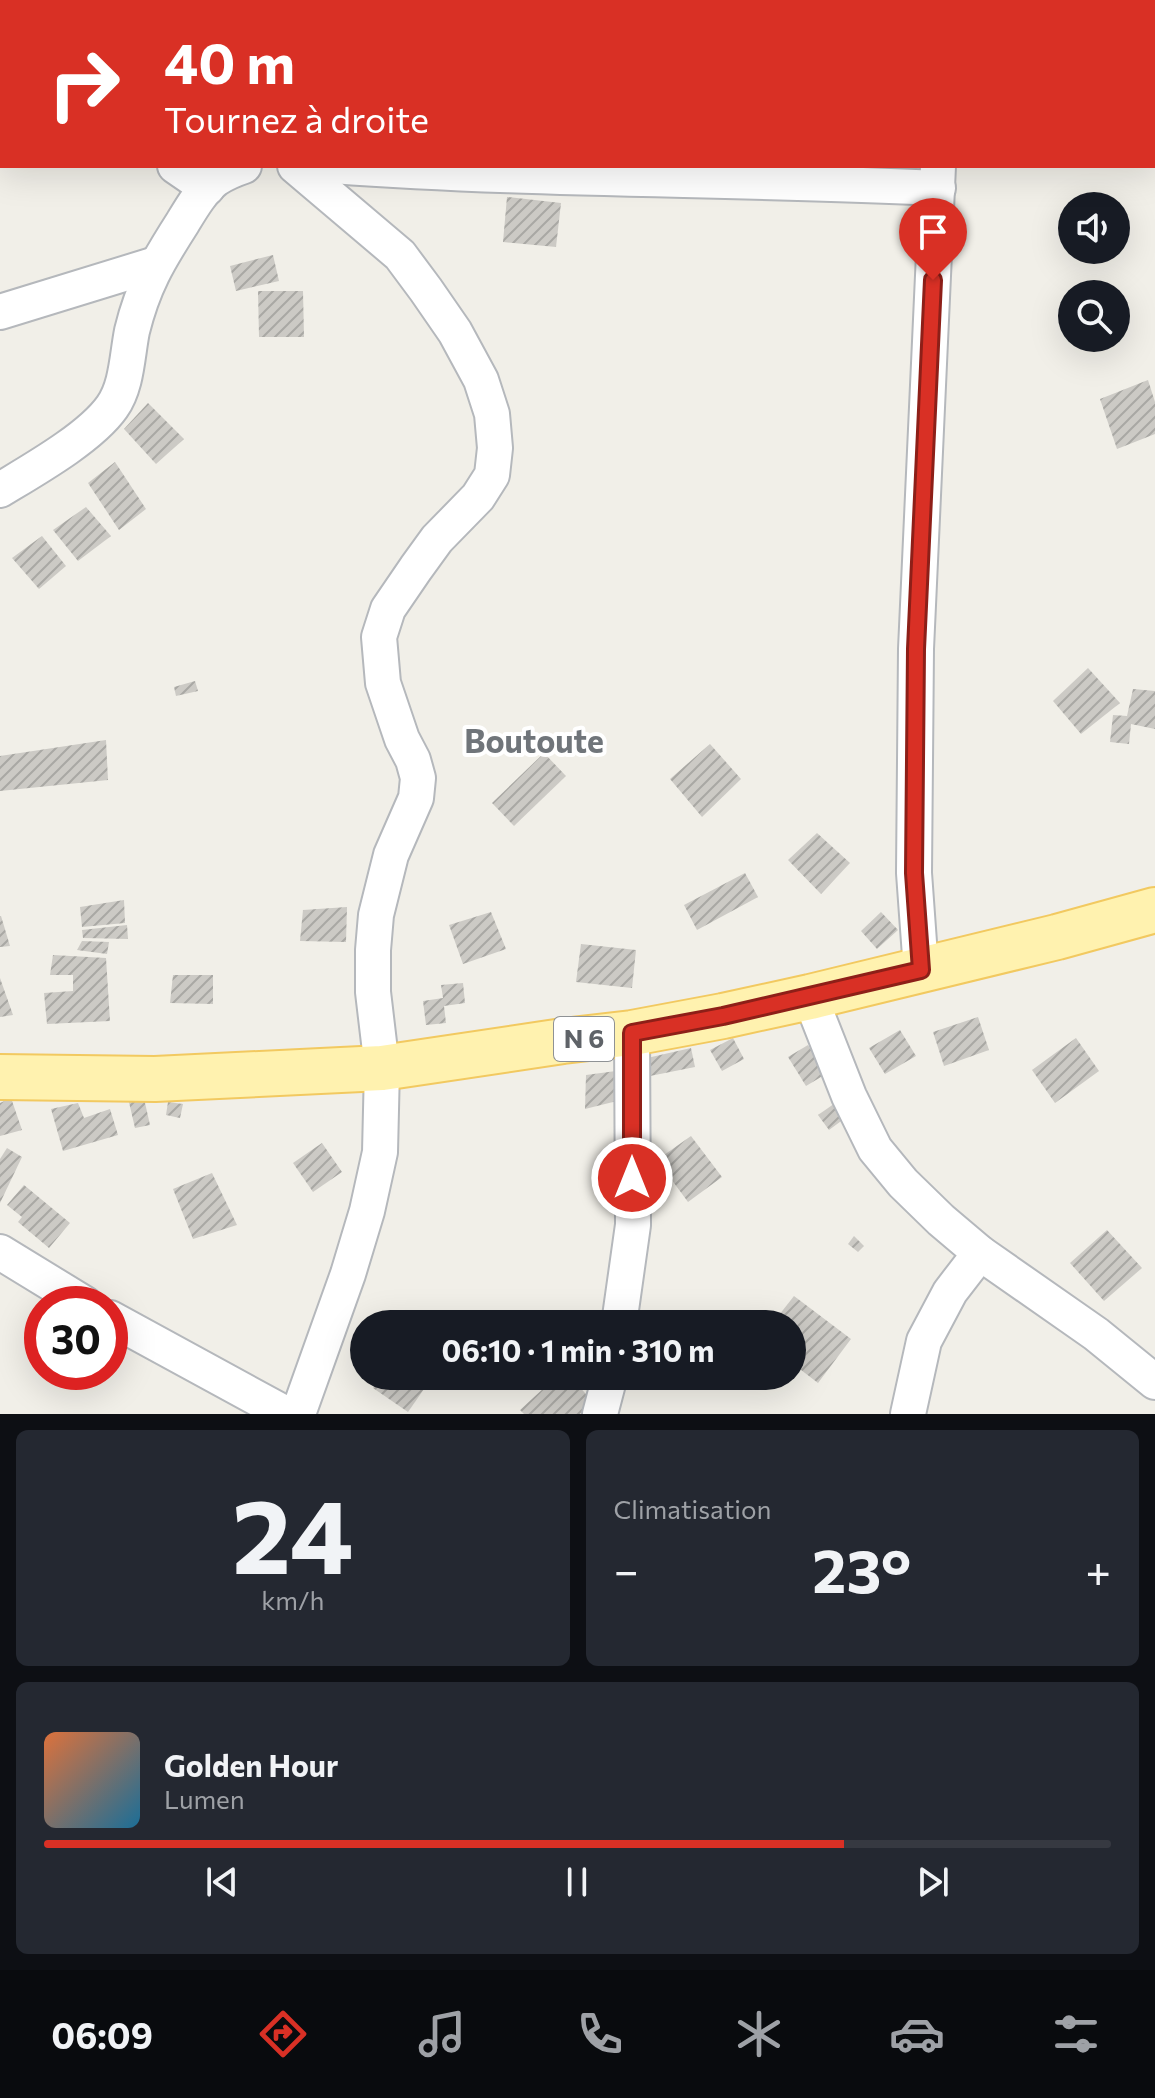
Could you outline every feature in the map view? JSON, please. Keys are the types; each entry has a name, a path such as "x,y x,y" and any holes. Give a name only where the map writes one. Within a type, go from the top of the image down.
{"main road":[{"name":"N 6","path":"0,1077 155,1079 382,1068 632,1033 810,997 1155,910"}],"street":[{"path":"178,168 207,188"},
{"path":"0,490 71,445 114,406 122,385 139,303 156,264 207,188 216,179 240,168"},
{"path":"297,168 400,255 426,290 455,332 481,380 492,414 495,448 492,475 478,497 437,539 416,568 388,609 379,637 383,683 418,778 416,798 391,855 376,915 373,992 382,1068 380,1152 348,1274 298,1414"},
{"path":"393,168 938,177 916,649 914,873 921,970"},
{"path":"0,312 156,264"},
{"path":"810,997 849,1096 875,1149 913,1193 980,1253 1096,1334 1155,1382"},
{"path":"621,1310 633,1225 632,1033"},
{"path":"0,1252 56,1286"},
{"path":"908,1414 924,1341 950,1292 980,1253"},
{"path":"128,1328 286,1414"},
{"path":"600,1414 606,1390"}],"building":[{"path":"507,197 561,203 556,247 503,242"},
{"path":"273,255 279,281 236,291 230,266"},
{"path":"258,291 303,291 304,337 259,337"},
{"path":"1148,380 1155,402 1155,434 1117,449 1100,399"},
{"path":"148,403 184,439 156,464 124,429"},
{"path":"115,462 146,509 119,530 88,483"},
{"path":"86,507 111,536 78,561 53,530"},
{"path":"42,536 66,566 39,589 12,558"},
{"path":"1088,668 1120,703 1081,734 1053,701"},
{"path":"195,681 198,691 176,696 174,687"},
{"path":"1133,689 1155,691 1155,729 1131,724 1129,744 1110,742 1113,715 1127,716"},
{"path":"106,740 108,780 0,791 0,756"},
{"path":"710,744 741,779 702,817 670,779"},
{"path":"544,753 566,776 514,826 492,803"},
{"path":"817,833 850,863 821,894 788,860"},
{"path":"745,873 758,897 697,930 684,905"},
{"path":"124,900 125,923 82,927 80,907"},
{"path":"347,907 346,942 300,941 303,910"},
{"path":"491,912 506,949 463,964 449,925"},
{"path":"881,912 898,930 877,949 861,931"},
{"path":"1,916 10,946 0,947"},
{"path":"127,925 128,939 83,938 82,930"},
{"path":"82,941 109,942 107,954 77,950"},
{"path":"581,944 636,950 632,988 576,982"},
{"path":"53,955 106,958 110,1021 47,1024 44,993 73,991 73,975 50,975"},
{"path":"173,975 213,975 213,1004 170,1003"},
{"path":"0,978 13,1015 0,1017"},
{"path":"463,983 465,1003 444,1006 446,1023 426,1025 423,1001 443,998 441,985"},
{"path":"978,1017 989,1050 944,1066 933,1032"},
{"path":"900,1030 916,1056 885,1074 869,1048"},
{"path":"733,1038 744,1059 722,1071 710,1050"},
{"path":"1076,1038 1099,1071 1055,1103 1032,1070"},
{"path":"808,1045 826,1074 806,1086 788,1057"},
{"path":"691,1048 695,1067 650,1076 647,1058"},
{"path":"616,1071 617,1101 585,1109 586,1075"},
{"path":"143,1094 150,1125 135,1128 128,1098"},
{"path":"11,1098 22,1130 0,1136 0,1103"},
{"path":"841,1099 852,1113 829,1130 818,1115"},
{"path":"168,1102 183,1104 180,1118 166,1115"},
{"path":"78,1103 84,1118 110,1109 118,1135 63,1151 51,1109"},
{"path":"691,1136 722,1177 688,1202 657,1160"},
{"path":"322,1143 342,1172 313,1192 293,1163"},
{"path":"7,1148 22,1157 0,1203 0,1159"},
{"path":"212,1173 237,1225 193,1239 173,1189"},
{"path":"24,1185 70,1223 49,1248 18,1222 22,1217 7,1205"},
{"path":"1107,1230 1142,1268 1104,1301 1070,1263"},
{"path":"854,1236 864,1246 858,1252 848,1244"},
{"path":"794,1296 851,1339 818,1383 806,1374 806,1310 783,1310"},
{"path":"376,1390 423,1390 408,1412"},
{"path":"542,1390 582,1390 593,1402 580,1414 524,1414 520,1410"}],"district":[{"name":"Boutoute","path":"534,742"}],"route":[{"path":"632,1178 632,1033 723,1016 921,970 914,873 916,649 933,280"}]}
